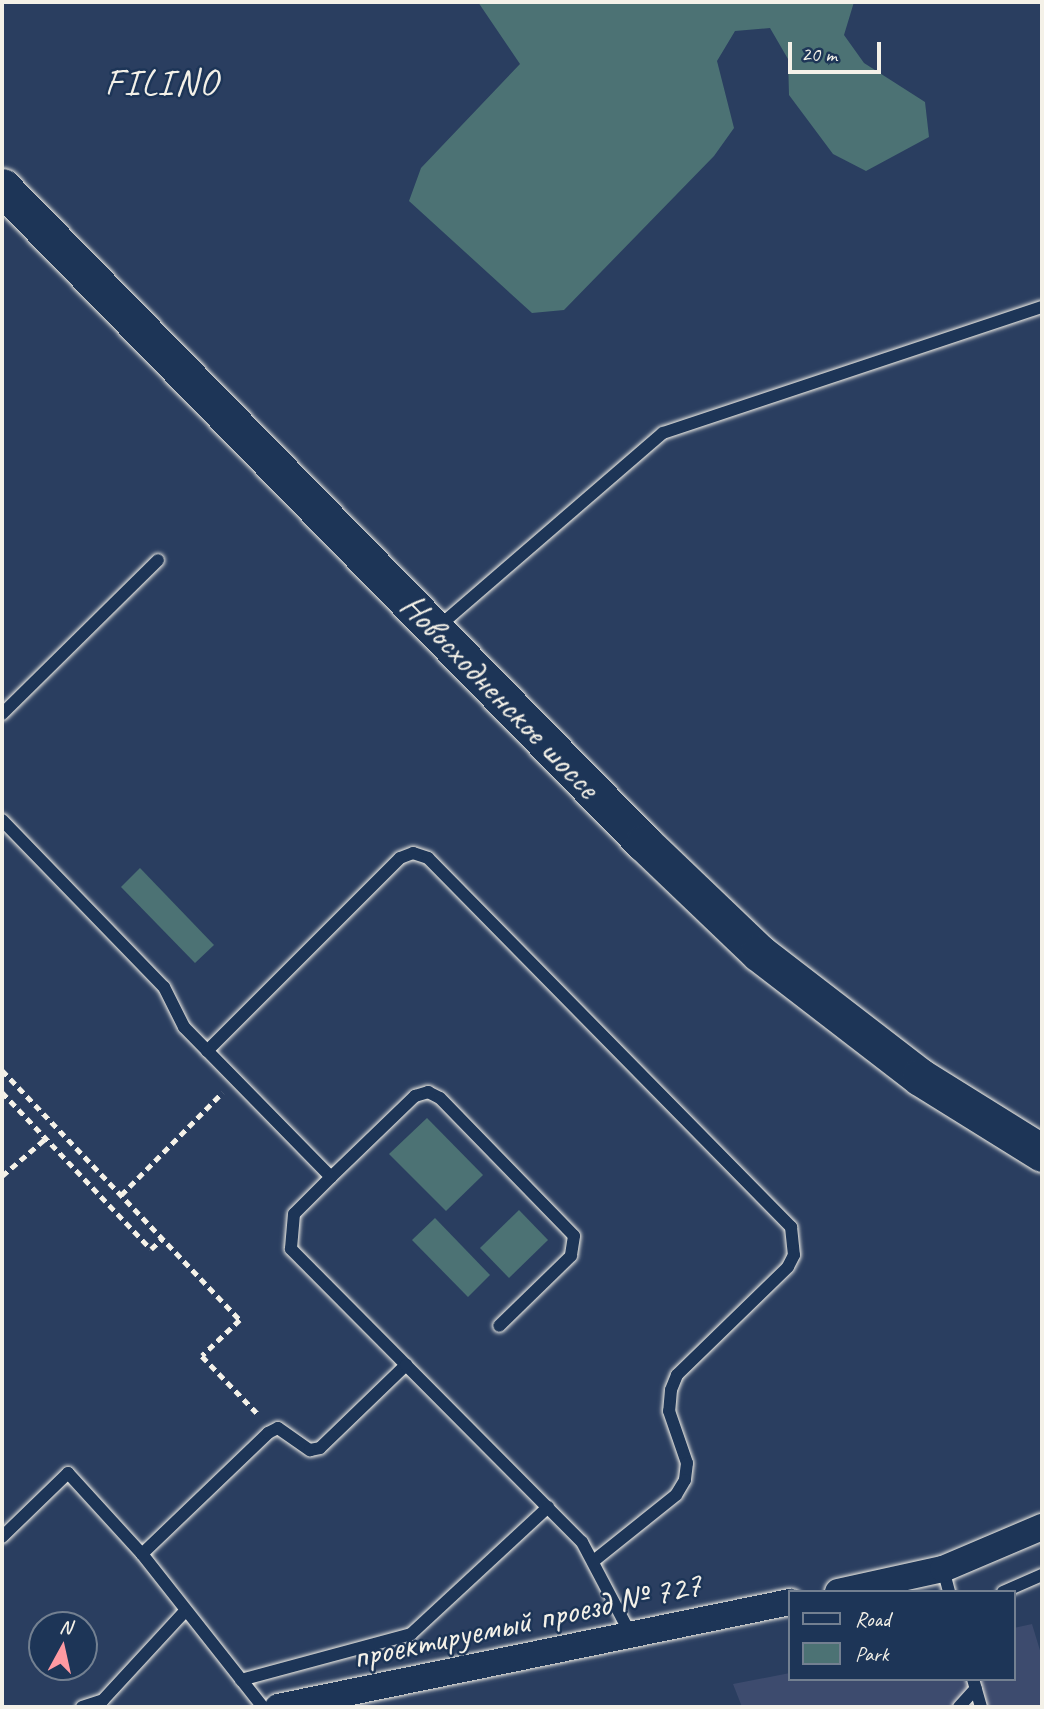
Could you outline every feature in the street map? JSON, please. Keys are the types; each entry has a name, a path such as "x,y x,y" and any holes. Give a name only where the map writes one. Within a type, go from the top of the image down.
{"main road":[{"name":"Новосходненское шоссе","path":"2,187 435,630 759,953 920,1077 1042,1153"}],"street":[{"path":"856,1590 946,1580 1042,1527"},
{"name":"проектируемый проезд № 727","path":"278,1707 632,1637 788,1602"}],"lane":[{"path":"435,630 663,433 1042,307"},
{"path":"2,714 158,560"},
{"path":"2,820 164,987 184,1027 331,1177"},
{"path":"207,1051 400,858 413,853 428,858 791,1227 794,1255 788,1267 677,1375 671,1390 668,1411 687,1463 685,1480 676,1495 595,1560"},
{"path":"499,1326 571,1256 574,1236 440,1098 428,1092 415,1096 294,1214 291,1249 548,1507 595,1560 632,1637"},
{"path":"142,1554 268,1433 278,1428 310,1450 320,1448 406,1364"},
{"path":"2,1536 68,1473 142,1554 263,1707"},
{"path":"241,1680 411,1634 548,1507"},
{"path":"1008,1590 1042,1575"},
{"path":"82,1707 103,1700 186,1610"},
{"path":"959,1707 975,1684"},
{"path":"975,1684 981,1707"}],"path":[{"path":"2,1070 240,1320 202,1356 260,1416 268,1433"},
{"path":"121,1195 235,1080"},
{"path":"2,1092 151,1249 162,1239"},
{"path":"2,1176 46,1138"}],"shaded area":[{"path":"1032,1624 1042,1657 1042,1707 742,1707 733,1684 788,1673 788,1681 1016,1681 1016,1628"}],"green space":[{"path":"478,2 854,2 844,35 864,63 925,102 929,137 866,171 833,154 789,95 788,59 770,28 735,31 717,61 734,128 714,156 564,310 532,313 409,201 421,168 520,64"},
{"path":"140,868 214,945 195,963 121,887"},
{"path":"427,1118 483,1175 446,1211 389,1154"},
{"path":"519,1210 548,1240 509,1278 480,1248"},
{"path":"435,1218 490,1275 468,1297 412,1240"}],"district":[{"name":"FILINO","path":"162,82"}]}
